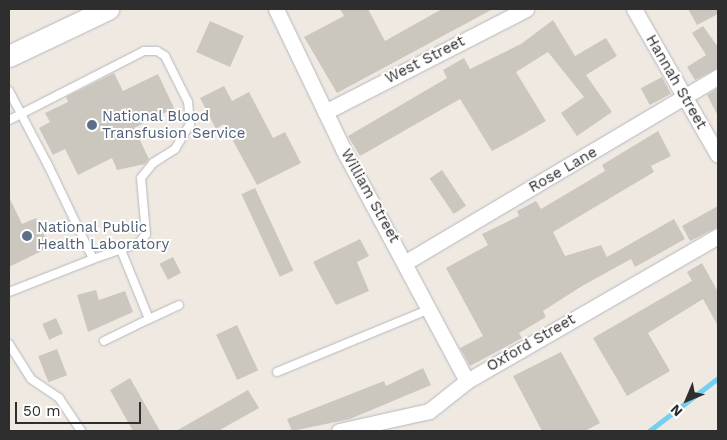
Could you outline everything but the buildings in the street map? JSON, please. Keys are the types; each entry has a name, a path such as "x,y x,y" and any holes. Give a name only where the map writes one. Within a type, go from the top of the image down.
{"street":[{"path":"9,56 108,9"},
{"name":"William Street","path":"276,9 325,112 406,262 467,381"},
{"name":"West Street","path":"325,112 526,9"},
{"name":"Hannah Street","path":"634,9 718,155"},
{"name":"Rose Lane","path":"406,262 718,77"},
{"name":"Oxford Street","path":"339,431 429,410 467,381 718,236"}],"lane":[{"path":"9,120 144,51 165,56 188,102 190,124 175,149 153,163 141,178 146,234 139,244 93,259 9,292"},
{"path":"9,91 93,259"},
{"path":"121,250 149,318"},
{"path":"104,341 179,305"},
{"path":"277,372 430,309"},
{"path":"9,344 31,379 59,398 81,431"}],"waterway":[{"path":"649,431 718,378"}],"place":[{"name":"National Blood Transfusion Service","path":"92,125"},
{"name":"National Public Health Laboratory","path":"27,236"}]}
